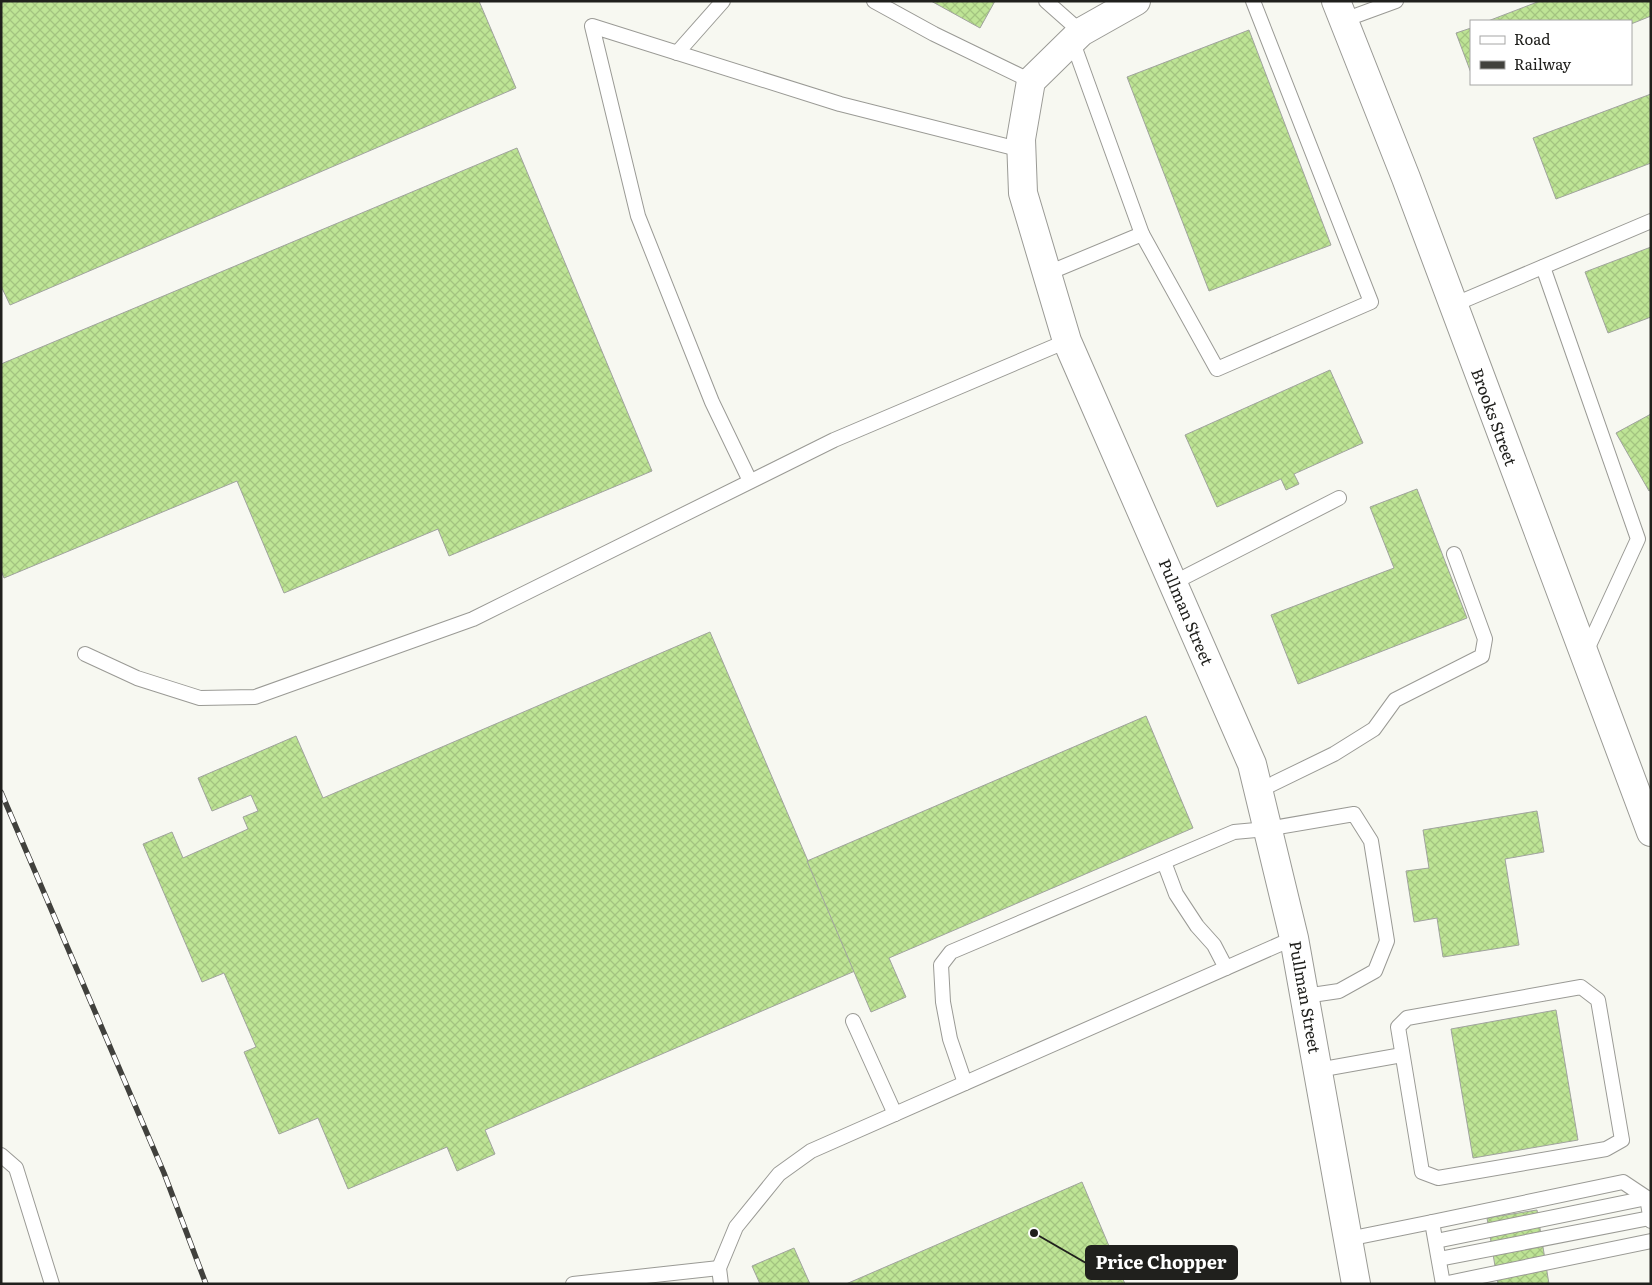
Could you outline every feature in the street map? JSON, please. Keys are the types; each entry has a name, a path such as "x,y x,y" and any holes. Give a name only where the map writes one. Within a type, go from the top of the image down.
{"street":[{"path":"1031,81 1076,36 1136,1"},
{"name":"Brooks Street","path":"1340,11 1453,305 1651,832"},
{"name":"Pullman Street","path":"1031,81 1021,139 1024,193 1067,341 1252,764 1294,938 1356,1284"}],"lane":[{"path":"677,53 723,1"},
{"path":"874,1 934,34 1031,81"},
{"path":"1046,1 1076,36 1142,234 1217,369 1371,302 1253,1"},
{"path":"1340,11 1396,1"},
{"path":"750,481 712,402 638,216 592,26 840,104 1022,150"},
{"path":"1453,305 1651,221"},
{"path":"1048,273 1142,234"},
{"path":"1544,267 1638,539 1584,656"},
{"path":"84,654 137,678 200,698 255,697 473,618 834,440 1067,341"},
{"path":"1173,583 1339,498"},
{"path":"1258,792 1334,754 1374,729 1395,700 1482,656 1485,639 1454,554"},
{"path":"965,1083 950,1039 943,1002 941,965 951,952 1234,832 1267,829 1354,814 1371,841 1387,941 1375,971 1339,992 1305,996"},
{"path":"1164,862 1176,894 1197,926 1214,944 1226,968"},
{"path":"722,1284 719,1268 736,1227 780,1174 811,1151 1294,938"},
{"path":"1581,987 1598,1000 1622,1140 1606,1149 1438,1178 1422,1172 1402,1055 1398,1027 1407,1018 1581,987"},
{"path":"853,1021 895,1114"},
{"path":"1318,1070 1402,1055"},
{"path":"1,1155 16,1168 52,1284"},
{"path":"1348,1239 1623,1182 1647,1198 1650,1220 1439,1259"},
{"path":"1436,1240 1647,1198"},
{"path":"1432,1222 1443,1284 1651,1241"},
{"path":"573,1284 719,1268"}],"building":[{"path":"1,1 479,1 516,88 10,305 1,286"},
{"path":"931,1 995,1 980,28"},
{"path":"1540,1 1651,1 1651,16 1632,24 1632,20 1491,20"},
{"path":"1470,28 1470,70 1456,33"},
{"path":"1249,30 1331,245 1209,291 1127,77"},
{"path":"1651,94 1651,163 1556,199 1533,138"},
{"path":"517,148 652,471 449,556 438,529 284,593 237,481 4,578 1,570 1,364"},
{"path":"1651,247 1651,317 1608,333 1585,272"},
{"path":"1330,370 1363,443 1294,474 1299,484 1286,490 1281,479 1217,507 1185,435"},
{"path":"1651,414 1651,490 1649,491 1616,433"},
{"path":"1417,489 1467,618 1298,684 1271,615 1394,568 1370,507"},
{"path":"710,632 855,971 485,1130 495,1154 457,1171 447,1147 348,1189 318,1118 279,1134 244,1052 256,1047 224,973 202,982 143,844 172,832 183,858 248,829 243,817 258,811 251,795 212,811 198,778 296,736 323,798"},
{"path":"1146,716 1193,828 889,958 906,997 871,1012 807,861"},
{"path":"1537,811 1544,852 1505,859 1519,945 1443,957 1437,918 1414,922 1406,871 1429,868 1423,830"},
{"path":"1556,1010 1578,1140 1473,1158 1451,1029"},
{"path":"1082,1182 1125,1284 846,1284"},
{"path":"1537,1210 1549,1284 1498,1284 1487,1218"},
{"path":"794,1248 810,1284 760,1284 752,1266"}],"railway":[{"path":"1,792 164,1173 206,1284"}],"place":[{"name":"Price Chopper","path":"1034,1233"}]}
